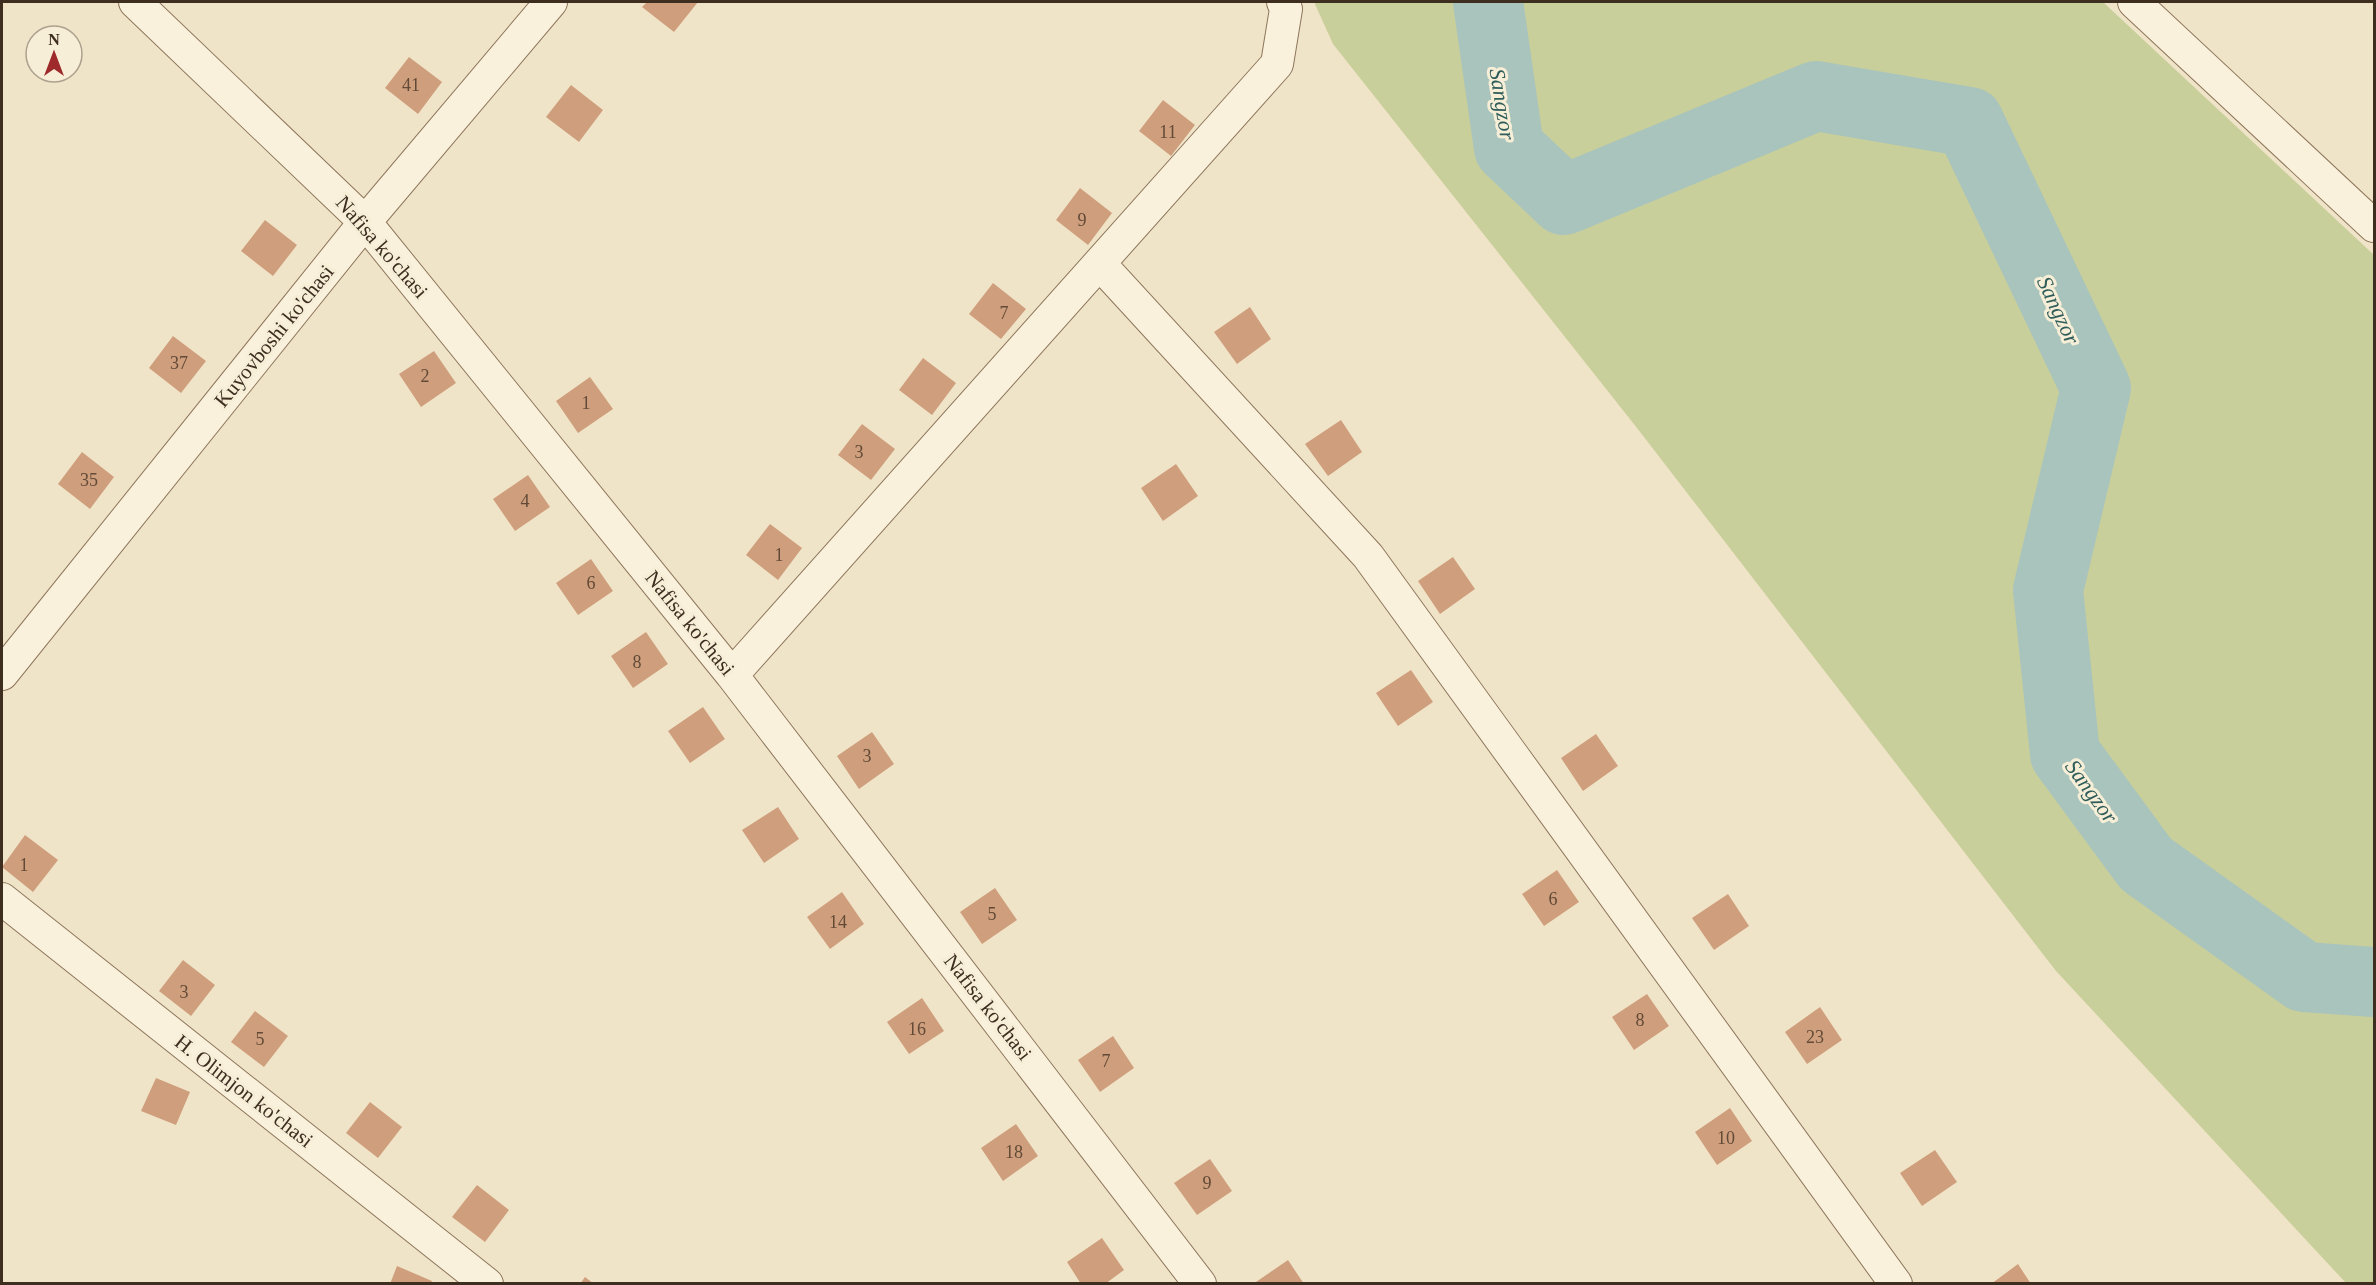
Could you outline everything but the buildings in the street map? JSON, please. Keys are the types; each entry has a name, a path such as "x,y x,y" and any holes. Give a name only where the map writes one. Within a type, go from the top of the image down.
{"street":[{"name":"Nafisa ko'chasi","path":"135,2 365,222 732,675 1200,1284"},
{"name":"Kuyovboshi ko'chasi","path":"2,674 365,222 551,2"},
{"path":"732,675 1276,64 1286,9 1282,2"},
{"path":"2134,2 2374,226"},
{"path":"1100,264 1368,556 1896,1284"},
{"name":"H. Olimjon ko'chasi","path":"2,899 487,1284"}],"green space":[{"path":"1314,2 2103,2 2374,255 2374,1283 2346,1283 2056,971 1637,428 1333,44"}],"waterway":[{"name":"Sangzor","path":"1488,2 1509,148 1564,200 1816,96 1969,122 2096,388 2048,590 2065,754 2146,864 2304,977 2374,982"}]}
